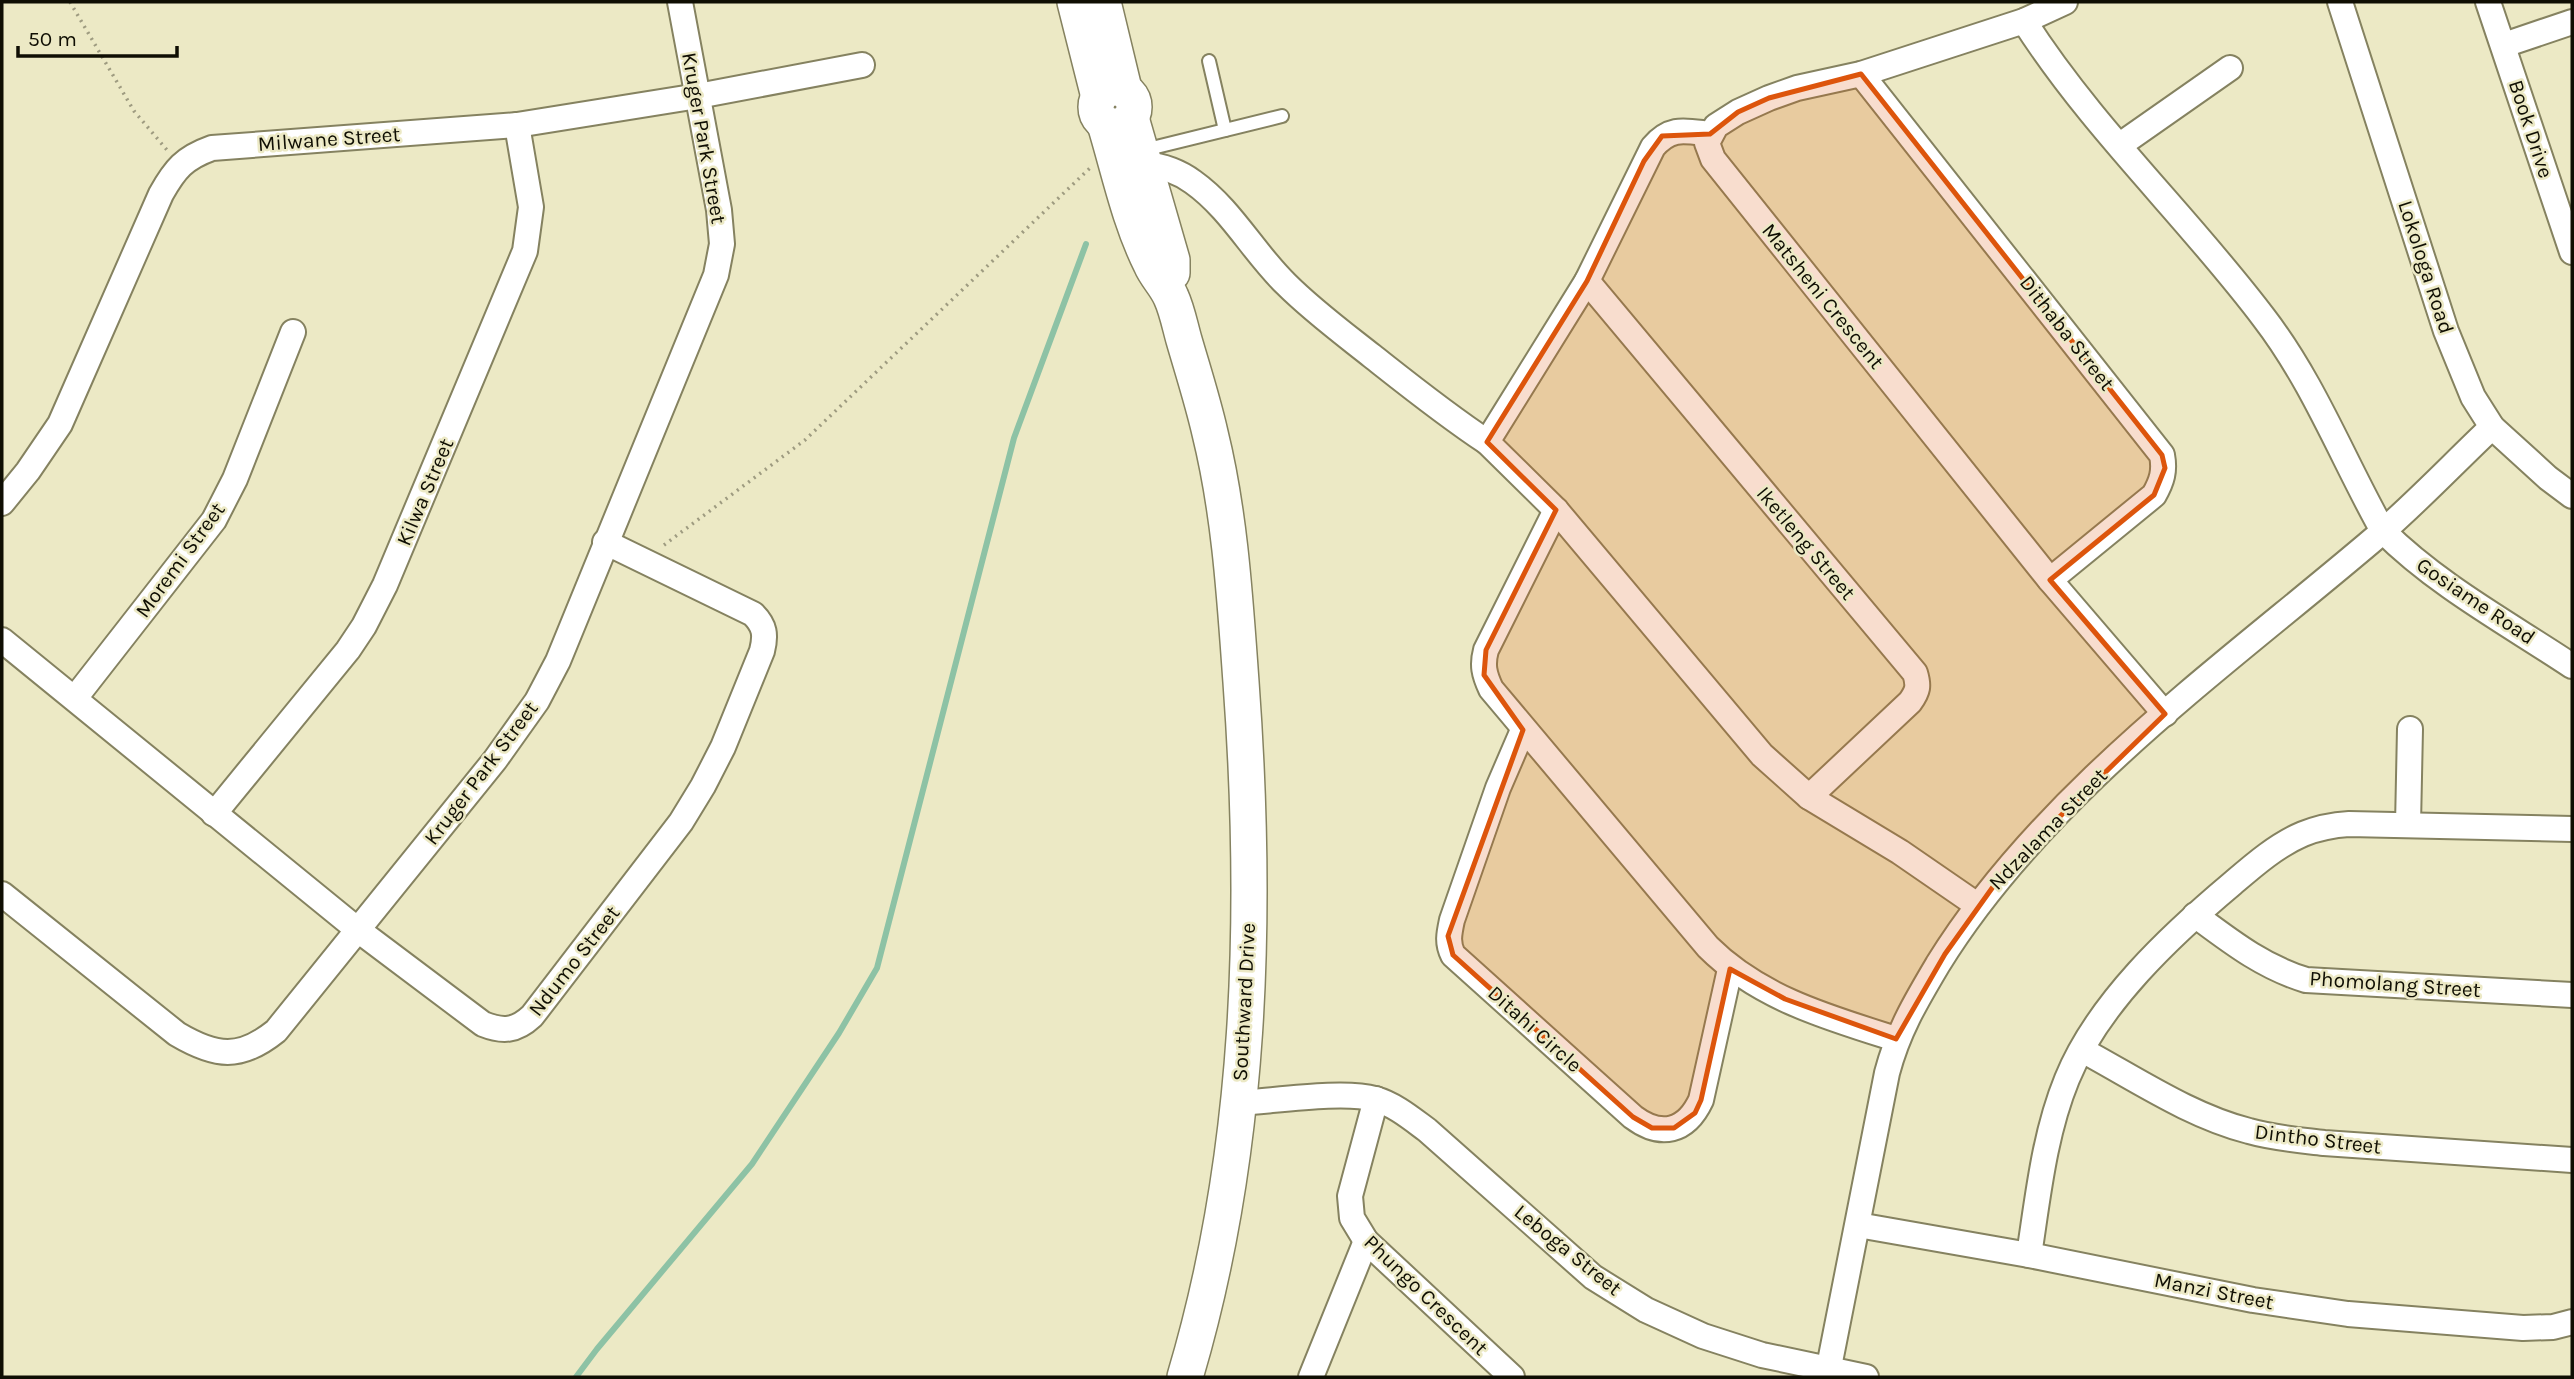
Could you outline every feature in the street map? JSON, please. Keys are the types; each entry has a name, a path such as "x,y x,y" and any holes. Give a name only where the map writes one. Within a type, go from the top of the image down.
{"main road":[{"path":"1075,2 1122,127"},
{"path":"1103,2 1122,127"},
{"name":"Southward Drive","path":"1122,127 1130,210 1151,264 1171,297 1211,434 1225,516 1237,622 1245,745 1249,854 1247,1003 1238,1103 1222,1225 1185,1377"}],"street":[{"name":"Kruger Park Street","path":"2,894 177,1034 194,1044 227,1053 240,1052 253,1048 276,1031 495,760 537,701 558,662 716,275 722,244 719,211 680,2"},
{"path":"1487,442 1587,281 1653,147 1662,136 1673,132 1710,134 1716,126 1738,112 1769,98 1797,88 1861,74 2024,21 2065,2"},
{"name":"Lokologa Road","path":"2340,2 2446,331 2473,397 2492,427 2572,496"},
{"name":"Book Drive","path":"2488,2 2564,202 2572,252"},
{"path":"2024,21 2068,83 2264,317 2295,362 2383,531"},
{"path":"2504,45 2572,22"},
{"name":"Milwane Street","path":"180,164 195,154 212,148 517,125 698,96 862,65"},
{"path":"2120,145 2230,68"},
{"name":"Dithaba Street","path":"1861,74 2162,455 2165,468 2162,481 2154,495 2050,580"},
{"name":"Kilwa Street","path":"214,814 348,650 364,626 385,584 525,251 531,207 517,125"},
{"path":"1122,127 1171,168 1194,183 1224,211 1260,257 1318,314 1436,408 1487,442 1556,510 1762,755 1809,797 1900,852 1977,905"},
{"name":"Matsheni Crescent","path":"1710,134 1707,143 1713,159 2050,580 2165,714"},
{"path":"2,503 43,451 60,424 161,194 180,164"},
{"name":"Iketleng Street","path":"1587,281 1915,673 1917,691 1910,702 1809,797"},
{"name":"Moremi Street","path":"75,698 214,520 235,479 293,332"},
{"name":"Ndzalama Street","path":"1828,1374 1887,1073 1896,1040 1917,998 1977,905 2045,826 2165,714 2383,531 2492,427"},
{"path":"1556,510 1491,636 1483,662 1484,675 1491,689 1707,947 1730,969 1784,999 1896,1040"},
{"name":"Gosiame Road","path":"2383,531 2430,570 2572,666"},
{"name":"Ndumo Street","path":"2,640 358,930 483,1024 508,1030 522,1026 532,1016 681,822 723,747 762,651 765,637 762,623 753,614 605,542"},
{"path":"2408,825 2410,729"},
{"name":"Ditahi Circle","path":"1523,730 1497,788 1452,920 1448,936 1453,956 1633,1117 1643,1125 1663,1130 1686,1121 1695,1113 1701,1100 1730,969"},
{"path":"2029,1255 2054,1115 2067,1078 2082,1050 2110,1006 2139,972 2195,915 2276,849 2300,835 2326,826 2349,824 2572,829"},
{"name":"Phomolang Street","path":"2195,915 2263,962 2286,974 2306,980 2572,995"},
{"name":"Dintho Street","path":"2082,1050 2201,1114 2247,1131 2283,1139 2324,1143 2572,1160"},
{"path":"1238,1103 1329,1097 1376,1099"},
{"name":"Phungo Crescent","path":"1376,1099 1353,1181 1349,1207 1352,1218 1366,1241 1512,1377"},
{"name":"Leboga Street","path":"1376,1099 1403,1112 1427,1130 1593,1276 1646,1310 1715,1340 1762,1355 1828,1374 1866,1377"},
{"name":"Manzi Street","path":"1858,1226 2029,1255 2253,1300 2348,1314 2524,1328 2553,1327 2572,1322"},
{"path":"1311,1377 1366,1241"}],"lane":[{"path":"1209,61 1225,130"},
{"path":"1122,127 1225,130 1282,116"}],"path":[{"path":"70,2 134,111 180,164"},
{"path":"644,560 805,440 1122,127"}],"highlighted area":[{"path":"1861,74 2162,455 2165,468 2154,495 2050,580 2165,714 2005,870 1945,954 1896,1039 1785,999 1730,969 1701,1100 1695,1113 1674,1128 1652,1128 1633,1117 1453,955 1448,936 1523,730 1484,675 1486,650 1556,510 1487,442 1587,281 1644,161 1662,136 1710,134 1738,112 1769,98"}],"waterway":[{"path":"576,1377 752,1164 839,1033 877,968 1014,438 1086,244"}]}
